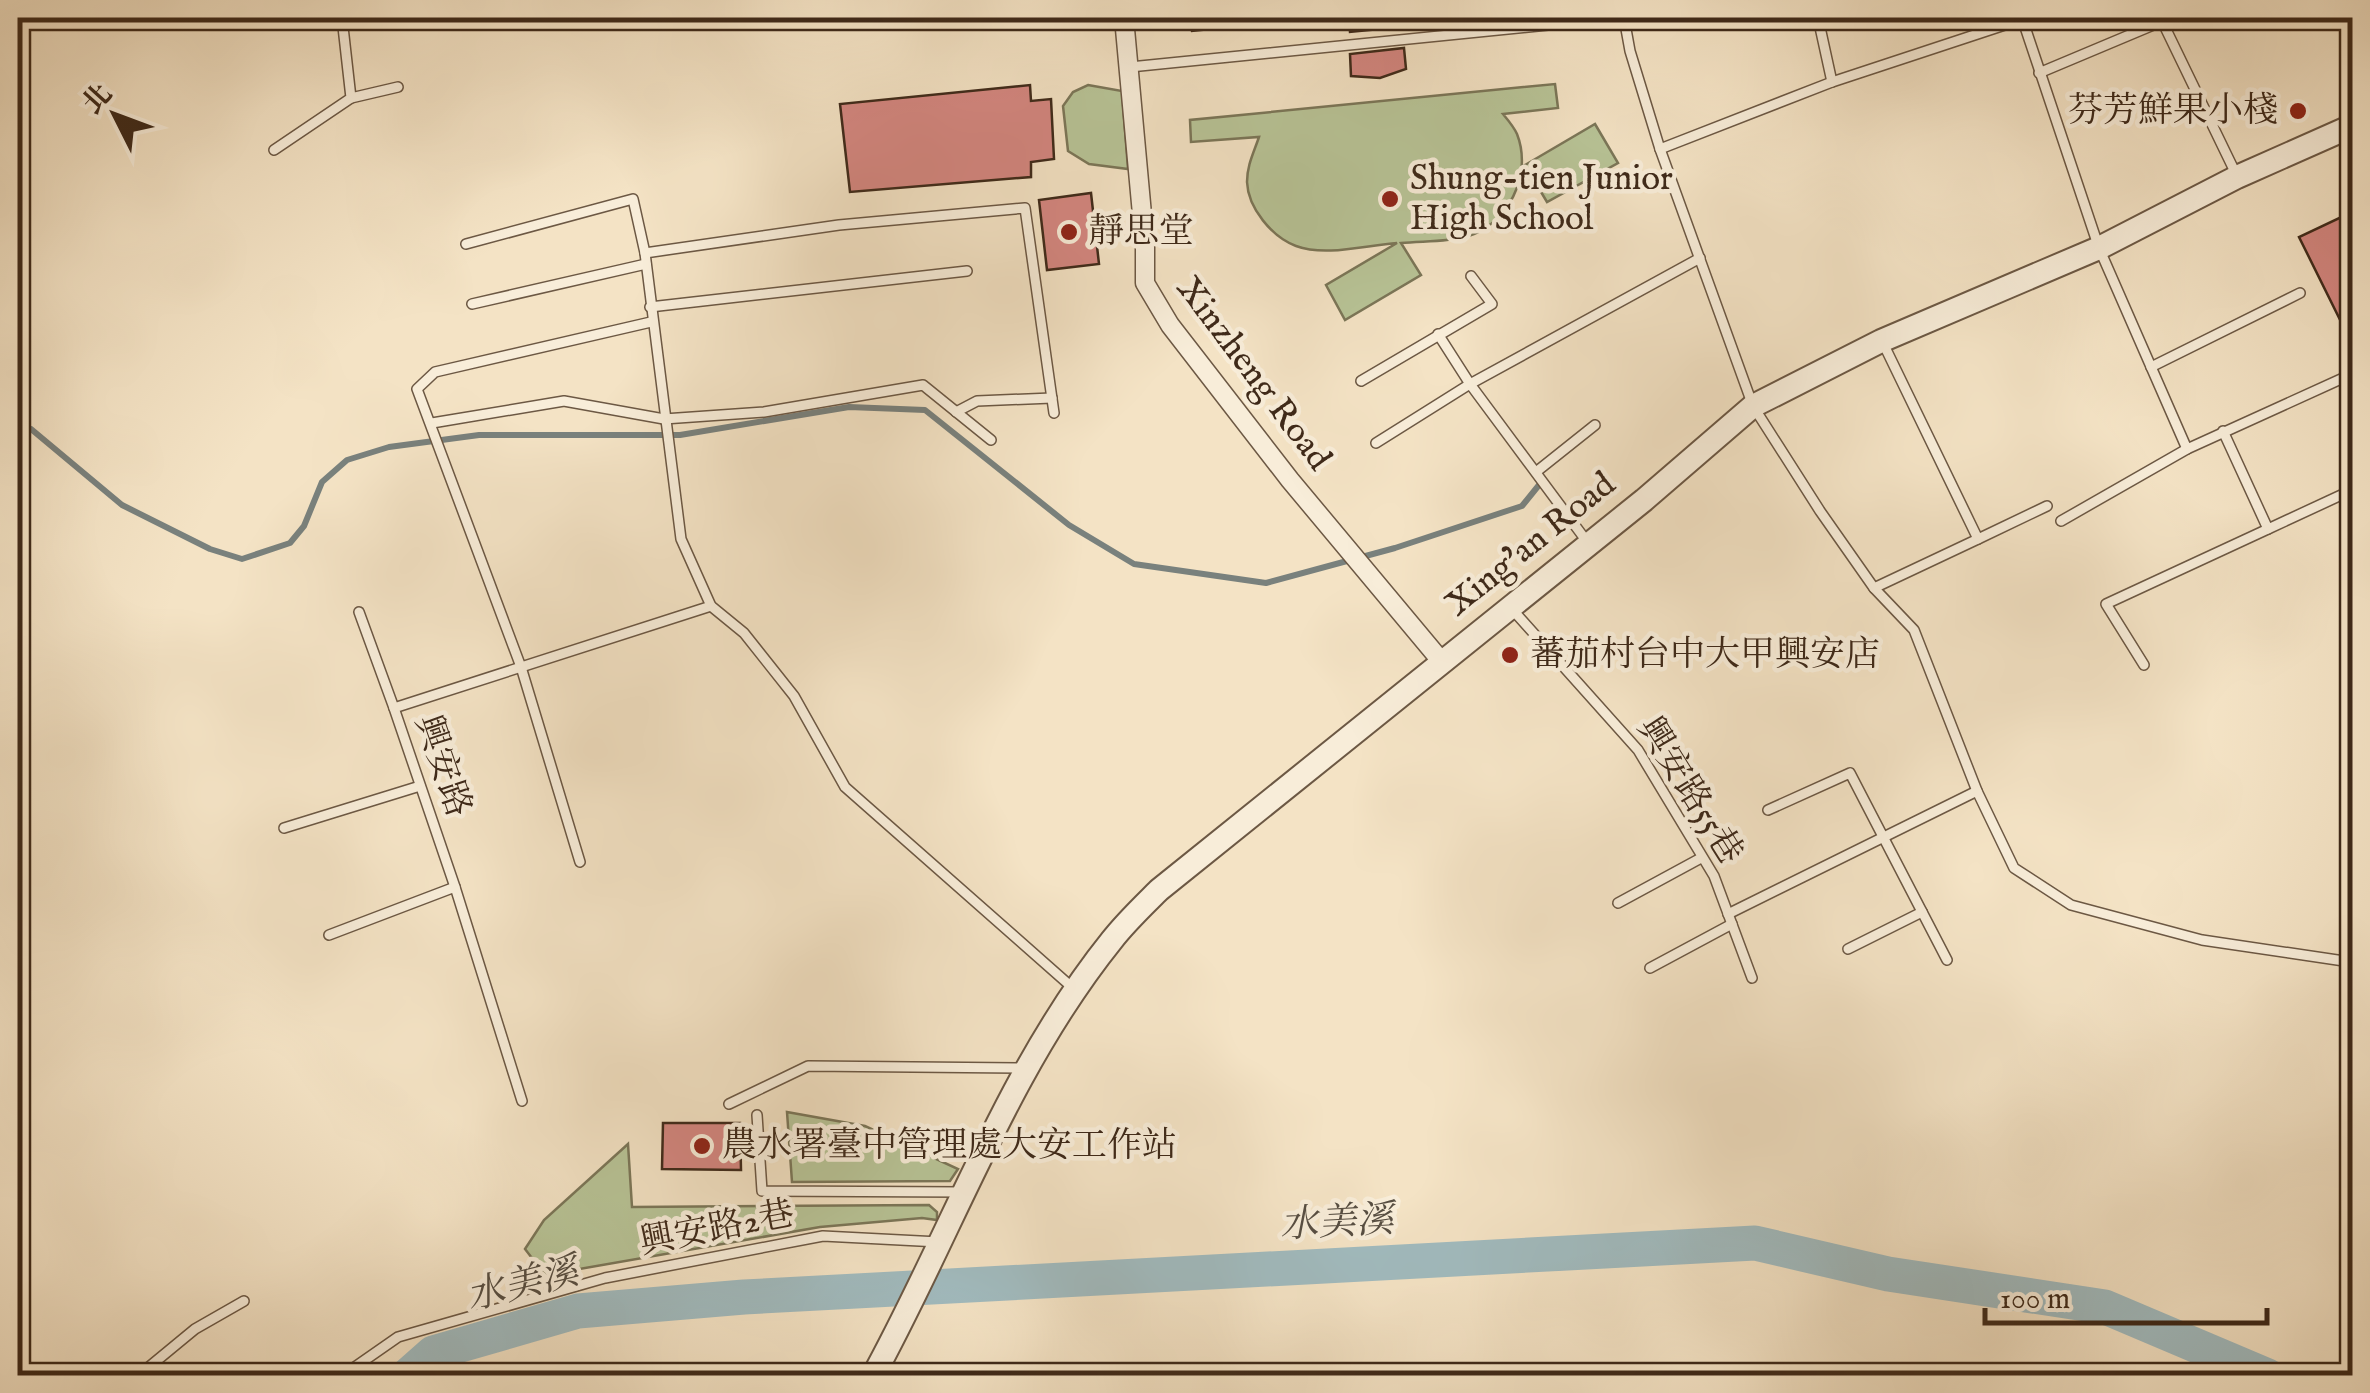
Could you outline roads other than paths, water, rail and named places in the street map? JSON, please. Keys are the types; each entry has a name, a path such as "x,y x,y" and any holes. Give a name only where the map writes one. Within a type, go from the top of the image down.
{"street":[{"name":"Xinzheng Road","path":"1124,18 1146,247 1145,283 1170,325 1227,400 1442,662"},
{"name":"Xing’an Road","path":"873,1376 1028,1068 1075,990 1113,938 1159,890 1644,500 1753,406 1882,341 2100,248 2237,177 2352,126"}],"lane":[{"path":"342,18 351,98"},
{"path":"1130,66 1617,18"},
{"path":"1624,18 1660,149 1753,406 1874,588 1914,630 1977,790 2014,868 2071,905 2202,940 2344,962 2352,958"},
{"path":"1818,18 1832,82"},
{"path":"1660,149 1832,82 2022,18 2100,248 2188,449"},
{"path":"2040,73 2166,19 2237,177"},
{"path":"274,150 351,98 398,87"},
{"path":"466,244 633,199 645,258 681,539 711,606 744,632 794,696 845,786 1075,990"},
{"path":"472,304 645,258 839,226 1026,208 1054,413"},
{"path":"1376,443 1470,384 1700,258"},
{"path":"650,308 967,271"},
{"path":"1361,380 1492,304 1471,276"},
{"path":"2151,366 2300,292"},
{"path":"580,862 521,667 417,390 435,372 652,322"},
{"path":"1438,334 1470,384 1588,543"},
{"path":"1882,341 1978,539"},
{"path":"2061,520 2223,431 2352,374"},
{"path":"432,423 564,402 664,418 764,412 923,385 991,440"},
{"path":"956,412 977,402 1052,398"},
{"path":"1536,472 1596,425"},
{"path":"2223,431 2268,529"},
{"path":"2144,665 2106,604 2352,490"},
{"path":"1874,588 2047,506"},
{"name":"興安路","path":"522,1101 394,708 711,606"},
{"name":"興安路55巷","path":"1510,606 1638,750 1714,876 1752,978"},
{"path":"359,612 394,708"},
{"path":"1768,810 1850,773 1947,960"},
{"path":"284,828 420,786"},
{"path":"1650,968 1730,919 1977,790"},
{"path":"1618,903 1701,858"},
{"path":"329,934 455,887"},
{"path":"1848,949 1922,912"},
{"path":"729,1104 808,1066 1028,1068"},
{"path":"758,1115 762,1191 966,1192"},
{"name":"興安路2巷","path":"342,1376 398,1337 605,1278 823,1236 942,1242"},
{"path":"138,1376 195,1330 244,1301"}],"waterway":[{"path":"18,427 31,429 122,505 210,549 242,559 290,543 304,526 322,482 347,460 389,447 479,435 680,435 849,407 925,410 1069,525 1134,564 1266,583 1395,548 1522,506 1539,485"},
{"name":"水美溪","path":"407,1376 433,1353 578,1311 744,1297 1755,1243 1888,1274 2105,1307 2268,1376"}],"place":[{"name":"芬芳鮮果小棧","path":"2298,111"},
{"name":"Shung-tien Junior High School","path":"1390,199"},
{"name":"靜思堂","path":"1069,232"},
{"name":"蕃茄村台中大甲興安店","path":"1510,655"},
{"name":"農水署臺中管理處大安工作站","path":"702,1146"}]}
